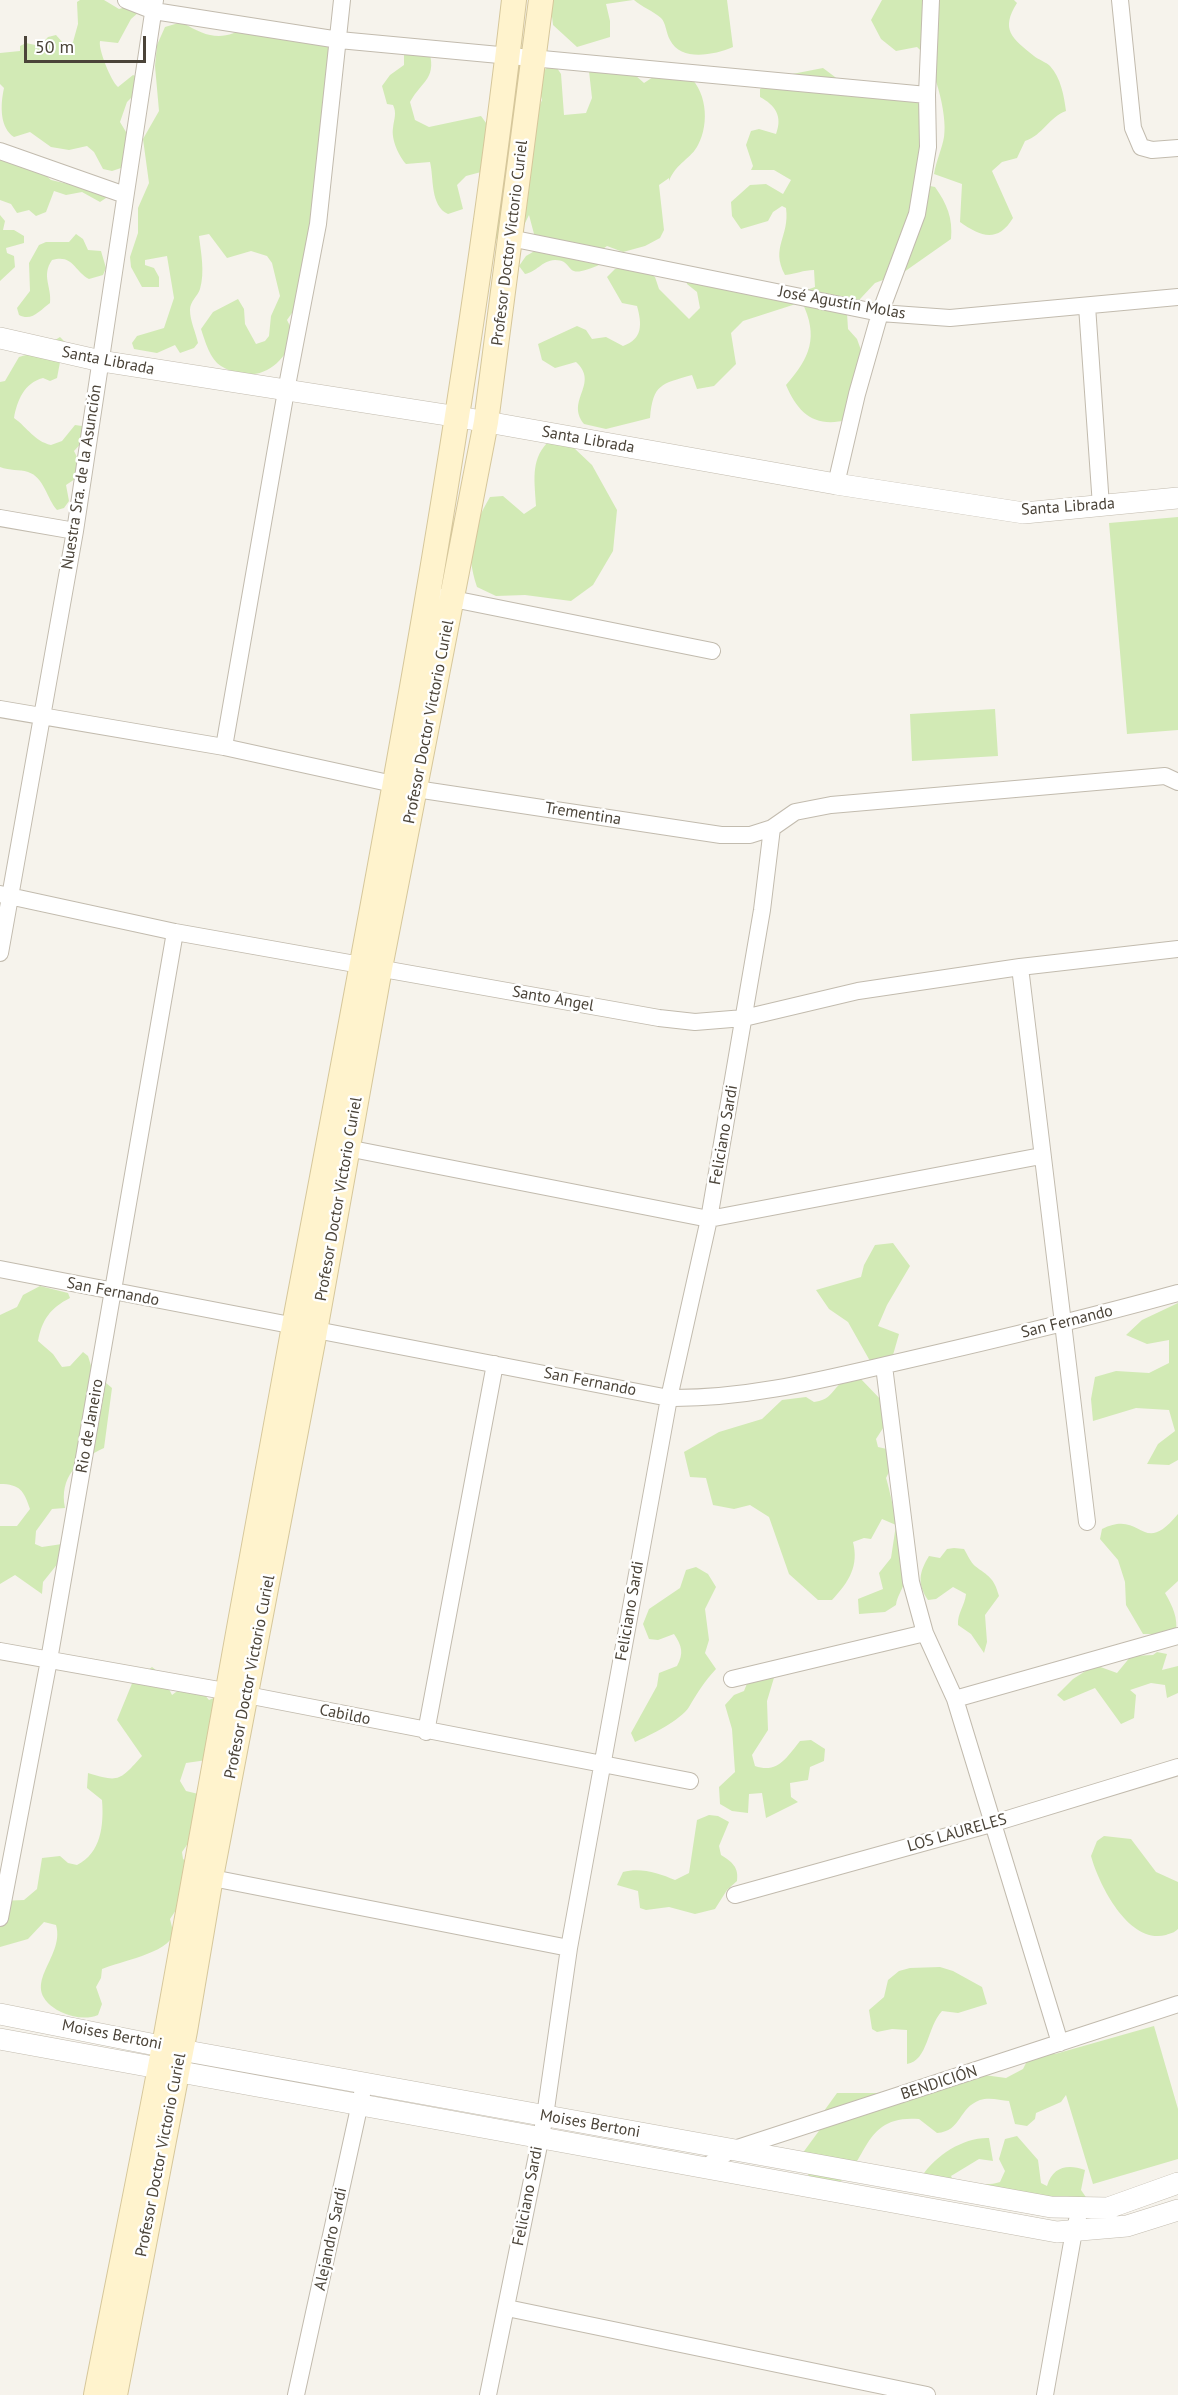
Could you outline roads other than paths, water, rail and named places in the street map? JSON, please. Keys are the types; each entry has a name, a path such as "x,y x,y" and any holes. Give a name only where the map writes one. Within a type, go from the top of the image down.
{"main road":[{"name":"Profesor Doctor Victorio Curiel","path":"115,2395 170,2059 405,786 429,593 459,417 514,0"},
{"name":"Profesor Doctor Victorio Curiel","path":"405,786 453,600 486,422 541,0"},
{"name":"Profesor Doctor Victorio Curiel","path":"305,1329 347,1148 372,966"},
{"name":"Profesor Doctor Victorio Curiel","path":"96,2395 170,2059"}],"street":[{"path":"126,0 339,40 927,95"},
{"path":"224,747 286,391 318,224 342,0"},
{"path":"836,484 857,394 880,313 917,214 928,147 930,0"},
{"path":"1120,0 1132,128 1140,147 1152,150 1178,148"},
{"name":"Nuestra Sra. de la Asunción","path":"0,953 5,896 75,531 154,5"},
{"path":"0,151 125,195"},
{"name":"José Agustín Molas","path":"510,238 880,313 950,318 1178,297"},
{"path":"1087,306 1101,506"},
{"name":"Santa Librada","path":"0,338 100,361 459,417 836,484 1024,513 1178,498"},
{"path":"0,518 75,531"},
{"path":"429,593 453,600 712,651"},
{"name":"Trementina","path":"0,709 224,747 405,786 721,835 750,835 772,828 795,812 831,805 1165,776 1178,782"},
{"name":"Feliciano Sardi","path":"488,2395 545,2116 568,1948 669,1398 709,1219 762,910 772,828"},
{"name":"Santo Angel","path":"5,896 175,932 659,1018 695,1022 744,1018 858,991 1020,967 1178,949"},
{"name":"Rio de Janeiro","path":"0,1918 49,1660 175,932"},
{"path":"1020,967 1041,1156 1064,1324 1087,1522"},
{"path":"347,1148 709,1219 1041,1156"},
{"name":"San Fernando","path":"0,1269 113,1293 669,1398 711,1399 743,1395 884,1366 1064,1324 1178,1293"},
{"path":"426,1732 495,1364"},
{"path":"884,1366 911,1582 925,1633 955,1699 991,1824 1060,2043"},
{"path":"732,1679 925,1633"},
{"path":"955,1699 1178,1636"},
{"name":"Cabildo","path":"0,1651 690,1781"},
{"name":"LOS LAURELES","path":"735,1895 991,1824 1178,1767"},
{"path":"203,1876 568,1948"},
{"name":"BENDICIÓN","path":"704,2168 731,2150 1178,2004"},
{"name":"Moises Bertoni","path":"0,2014 360,2106 1057,2232 1127,2226 1178,2210"},
{"name":"Moises Bertoni","path":"0,2039 364,2083 1051,2207 1080,2210 1108,2208 1178,2183"},
{"name":"Alejandro Sardi","path":"296,2395 364,2083"},
{"path":"1045,2395 1074,2231 1080,2210"},
{"path":"507,2308 927,2395"}]}
